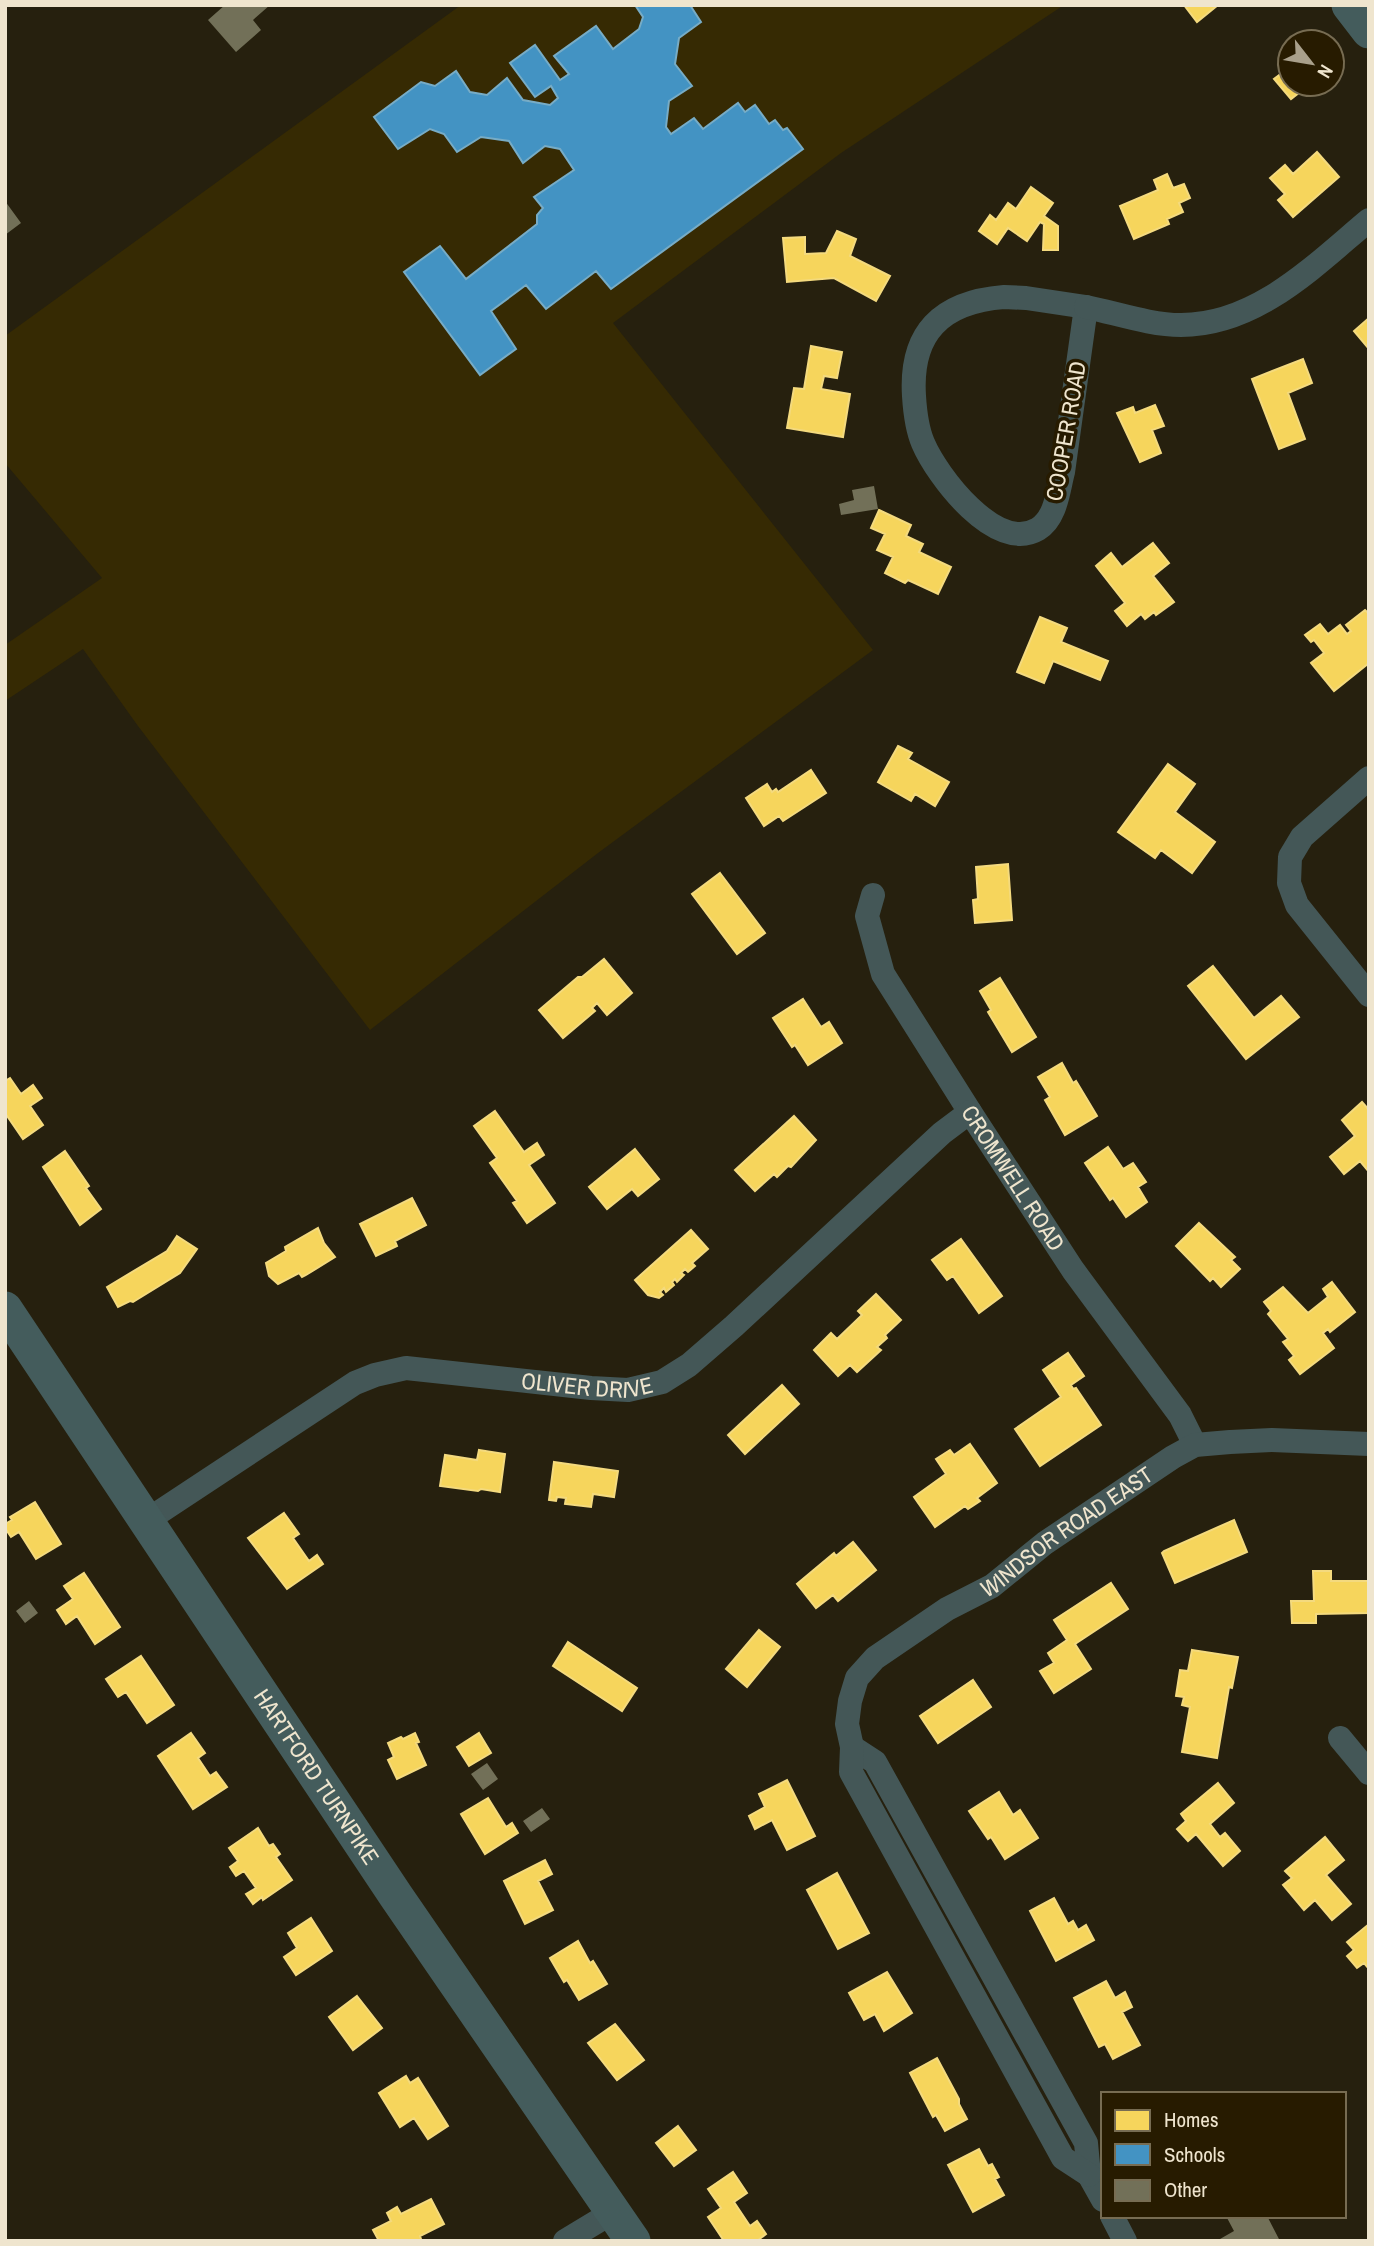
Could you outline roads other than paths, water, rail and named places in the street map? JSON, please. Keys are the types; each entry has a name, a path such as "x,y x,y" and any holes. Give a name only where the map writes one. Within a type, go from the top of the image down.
{"main road":[{"path":"1349,5 1369,31"},
{"name":"HARTFORD TURNPIKE","path":"5,1310 396,1896 633,2241"}],"street":[{"name":"COOPER ROAD","path":"1086,307 1063,472 1055,505 1045,523 1032,531 1013,532 995,527 973,511 940,472 923,443 912,374 916,351 925,334 944,316 963,304 982,299 1026,298 1086,307 1180,325 1204,322 1258,305 1286,290 1369,220"},
{"path":"1369,778 1302,837 1290,857 1289,883 1297,905 1369,995"},
{"name":"CROMWELL ROAD","path":"873,895 867,916 883,974 1073,1270 1180,1415 1195,1445"},
{"name":"OLIVER DRIVE","path":"146,1521 355,1383 375,1375 406,1368 628,1390 662,1382 689,1366 943,1133 970,1112"},
{"name":"WINDSOR ROAD EAST","path":"1101,2196 1089,2175 1086,2143 956,1905 875,1762 852,1747 847,1724 857,1678 874,1658 947,1609 992,1586 1045,1543 1195,1445 1272,1440 1369,1444"},
{"path":"1340,1738 1369,1773"},
{"path":"565,2241 613,2212"},
{"path":"1113,2218 1125,2241"}]}
